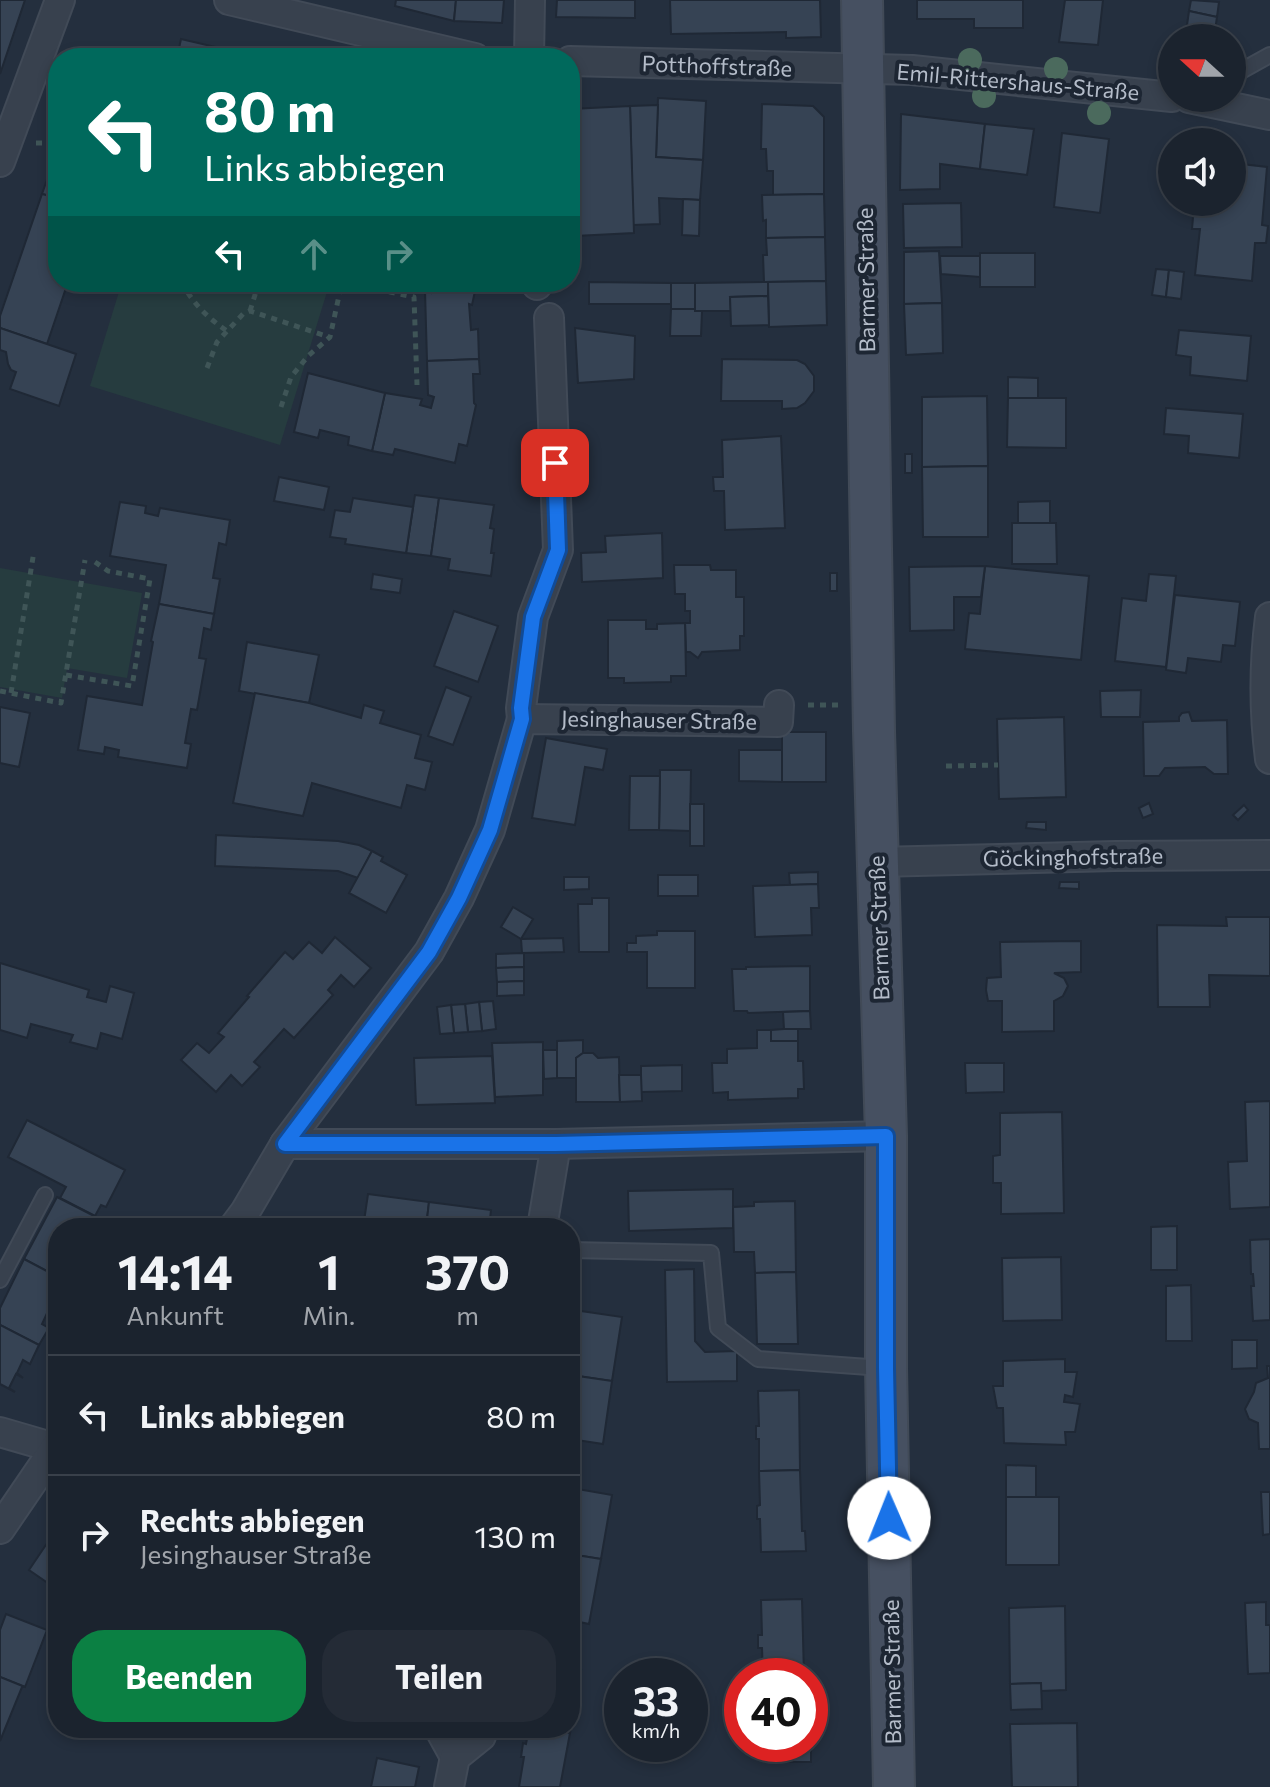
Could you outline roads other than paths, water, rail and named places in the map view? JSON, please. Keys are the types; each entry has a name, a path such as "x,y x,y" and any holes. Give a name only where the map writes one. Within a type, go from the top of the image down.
{"street":[{"path":"0,162 60,0"},
{"path":"229,0 433,48"},
{"path":"529,48 530,0"},
{"name":"Barmer Straße","path":"862,0 873,705 886,1136 886,1368 894,1787"},
{"name":"Potthoffstraße","path":"580,61 864,69"},
{"name":"Emil-Rittershaus-Straße","path":"864,69 912,70 1158,96"},
{"path":"1246,110 1270,115"},
{"path":"240,1218 285,1144 429,952 459,898 490,830 522,719 533,617 558,550 549,318"},
{"path":"1270,617 1266,650 1270,759"},
{"name":"Jesinghauser Straße","path":"522,719 778,722 779,705"},
{"name":"Göckinghofstraße","path":"877,862 1270,855"},
{"path":"285,1144 556,1144 886,1136"},
{"path":"544,1218 556,1144"},
{"path":"0,1432 48,1444"},
{"path":"0,1529 48,1458"},
{"path":"445,1738 455,1757"},
{"path":"449,1787 455,1757 479,1738"}],"lane":[{"path":"1246,68 1270,55"},
{"path":"0,1280 45,1195"},
{"path":"580,1250 711,1253 718,1328 758,1359 886,1368"}]}
